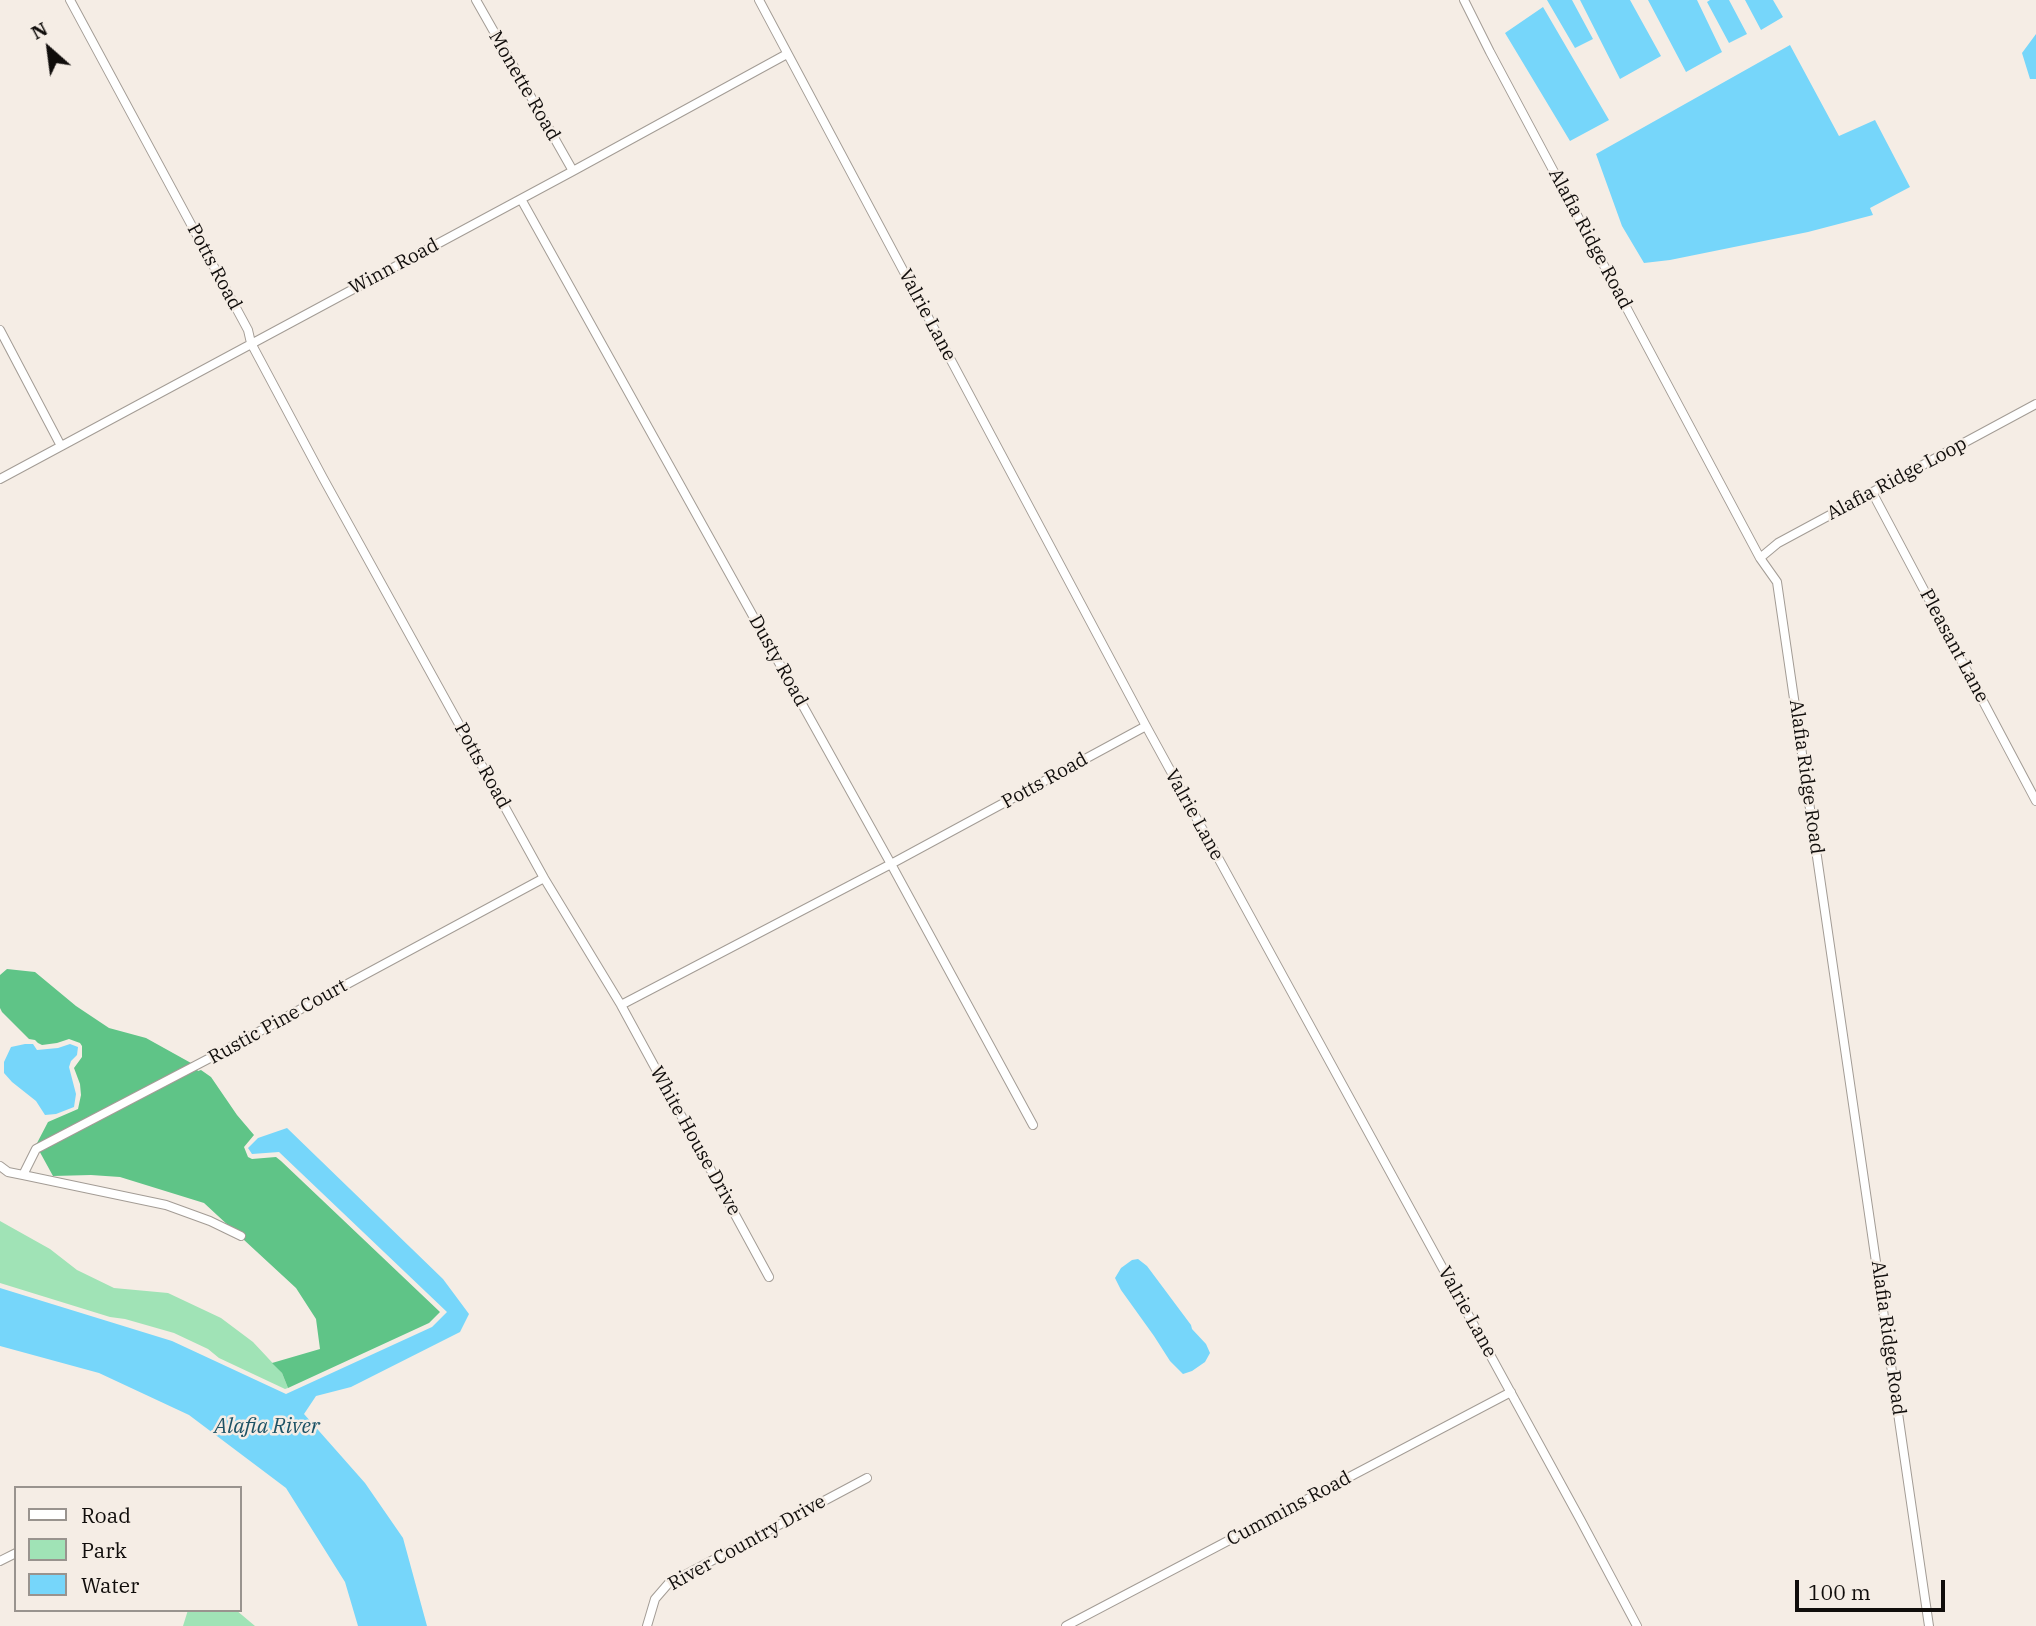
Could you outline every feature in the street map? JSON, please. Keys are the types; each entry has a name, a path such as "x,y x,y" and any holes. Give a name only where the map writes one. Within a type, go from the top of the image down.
{"street":[{"name":"Potts Road","path":"70,0 248,330 251,343 323,478 544,878 621,1005 891,864 1146,726"},
{"name":"Monette Road","path":"476,0 573,172"},
{"name":"Valrie Lane","path":"759,0 1146,726 1637,1626"},
{"name":"Alafia Ridge Road","path":"1464,0 1760,558 1777,582 1929,1626"},
{"name":"Winn Road","path":"0,479 788,54"},
{"name":"Dusty Road","path":"521,200 891,864 1033,1125"},
{"path":"0,330 61,446"},
{"name":"Alafia Ridge Loop","path":"1760,558 1778,543 2036,404"},
{"name":"Pleasant Lane","path":"1872,492 2036,800"},
{"name":"Rustic Pine Court","path":"23,1175 36,1149 544,878"},
{"name":"White House Drive","path":"621,1005 769,1277"},
{"path":"0,1166 8,1172 166,1205 211,1221 241,1236"},
{"name":"Cummins Road","path":"1066,1626 1511,1392"},
{"name":"River Country Drive","path":"647,1626 655,1599 668,1584 867,1478"}],"green space":[{"path":"7,969 35,972 76,1006 109,1028 146,1038 211,1077 254,1135 244,1147 248,1157 276,1157 281,1161 440,1312 429,1323 288,1388 282,1373 272,1363 320,1349 316,1319 296,1288 204,1203 120,1177 53,1176 36,1145 48,1122 78,1109 80,1084 74,1068 82,1057 82,1046 69,1039 42,1045 29,1039 2,1012 0,975"},
{"path":"0,1221 50,1249 77,1270 114,1288 168,1293 221,1318 253,1342 282,1373 288,1388 285,1389 219,1358 208,1349 174,1333 110,1317 0,1283"},
{"path":"187,1612 238,1612 255,1626 183,1626"}],"water":[{"path":"1547,0 1572,0 1593,39 1575,48"},
{"path":"1580,0 1630,0 1661,56 1620,79"},
{"path":"1648,0 1697,0 1722,52 1686,72"},
{"path":"1729,0 1747,34 1729,43 1707,2"},
{"path":"1745,0 1773,0 1783,17 1761,30"},
{"path":"1543,7 1609,120 1570,141 1505,33"},
{"path":"2036,34 2036,79 2030,79 2022,53"},
{"path":"1790,45 1839,136 1875,120 1910,187 1870,208 1873,215 1808,232 1644,263 1622,226 1596,154"},
{"path":"33,1044 37,1050 70,1044 78,1047 77,1055 69,1067 76,1094 74,1107 45,1115 36,1101 4,1073 4,1062 11,1047"},
{"name":"Alafia River","path":"287,1128 443,1279 469,1314 460,1332 351,1387 316,1396 304,1414 365,1483 403,1538 427,1626 358,1626 345,1582 286,1488 189,1415 99,1373 0,1346 0,1288 172,1341 286,1394 432,1327 447,1312 279,1152 252,1154 248,1148 258,1138"},
{"path":"1138,1259 1147,1266 1192,1329 1206,1344 1210,1353 1205,1362 1192,1371 1183,1374 1170,1361 1115,1278 1121,1268"}]}
